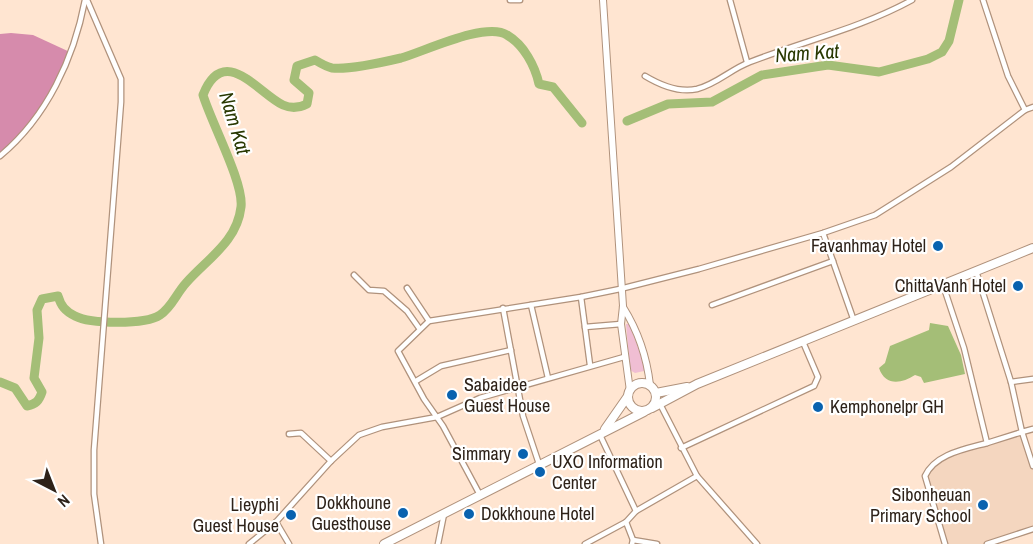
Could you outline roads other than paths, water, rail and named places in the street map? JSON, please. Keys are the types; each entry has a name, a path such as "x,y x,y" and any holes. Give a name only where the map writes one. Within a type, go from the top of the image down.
{"highway":[{"path":"384,544 697,384 1033,248"},
{"path":"601,432 637,384 650,385 657,393"},
{"path":"657,393 697,384"},
{"path":"629,393 628,403 633,409 652,408"},
{"path":"652,408 657,393"}],"street":[{"path":"0,156 27,128 60,79 72,54 86,0"},
{"path":"86,0 121,79 121,114 94,450 94,494 101,544"},
{"path":"510,0 520,0"},
{"path":"603,0 620,289 623,306 621,324 629,393"},
{"path":"730,0 747,62"},
{"path":"645,76 671,87 696,90 720,80 747,62 822,39 912,0"},
{"path":"983,0 1008,76 1025,110"},
{"path":"480,495 398,351 419,328 429,321 620,289 823,233 888,208 951,168 1025,110 1033,107"},
{"path":"823,233 854,321"},
{"path":"712,305 833,261"},
{"path":"976,271 1011,382 1033,466"},
{"path":"354,275 369,290 384,291 406,311 419,328"},
{"path":"943,285 964,348 987,443"},
{"path":"407,288 429,321"},
{"path":"581,297 590,365"},
{"path":"531,305 548,378"},
{"path":"623,306 633,323 648,368 650,385"},
{"path":"503,308 530,442 539,464"},
{"path":"585,327 621,324"},
{"path":"681,448 814,386 818,376 803,342"},
{"path":"416,381 441,366 511,350"},
{"path":"249,544 276,522 331,461 359,435 373,429 437,417 480,398 624,357"},
{"path":"1011,382 1033,379"},
{"path":"652,408 681,448 697,476 757,544"},
{"path":"945,544 925,476 928,470 949,454 1033,429"},
{"path":"289,434 302,432 331,461"},
{"path":"601,432 636,511"},
{"path":"585,544 626,522 636,511 697,476"},
{"path":"438,544 444,514"},
{"path":"276,522 289,544"},
{"path":"626,522 632,542 657,544"},
{"path":"987,544 1033,529"}],"waterway":[{"name":"Nam Kat","path":"627,121 668,104 712,102 762,75 828,65 879,72 928,59 942,52 949,41 959,0"},
{"name":"Nam Kat","path":"0,382 15,388 27,406 40,398 42,392 34,378 39,338 37,310 42,299 58,296 62,305 69,312 92,321 130,322 153,318 168,308 186,283 227,240 238,219 241,196 203,95 211,80 221,73 231,72 242,76 283,105 298,107 307,104 309,93 294,80 297,66 315,60 332,68 366,65 401,58 454,39 485,32 497,32 507,35 519,44 532,63 539,84 553,87 582,123"}],"place":[{"name":"Favanhmay Hotel","path":"938,246"},
{"name":"ChittaVanh Hotel","path":"1018,286"},
{"name":"Sabaidee Guest House","path":"452,395"},
{"name":"Kemphonelpr GH","path":"818,407"},
{"name":"Simmary","path":"523,454"},
{"name":"UXO Information Center","path":"540,472"},
{"name":"Sibonheuan Primary School","path":"983,505"},
{"name":"Dokkhoune Guesthouse","path":"403,513"},
{"name":"Dokkhoune Hotel","path":"469,514"},
{"name":"Lieyphi Guest House","path":"291,515"}]}
